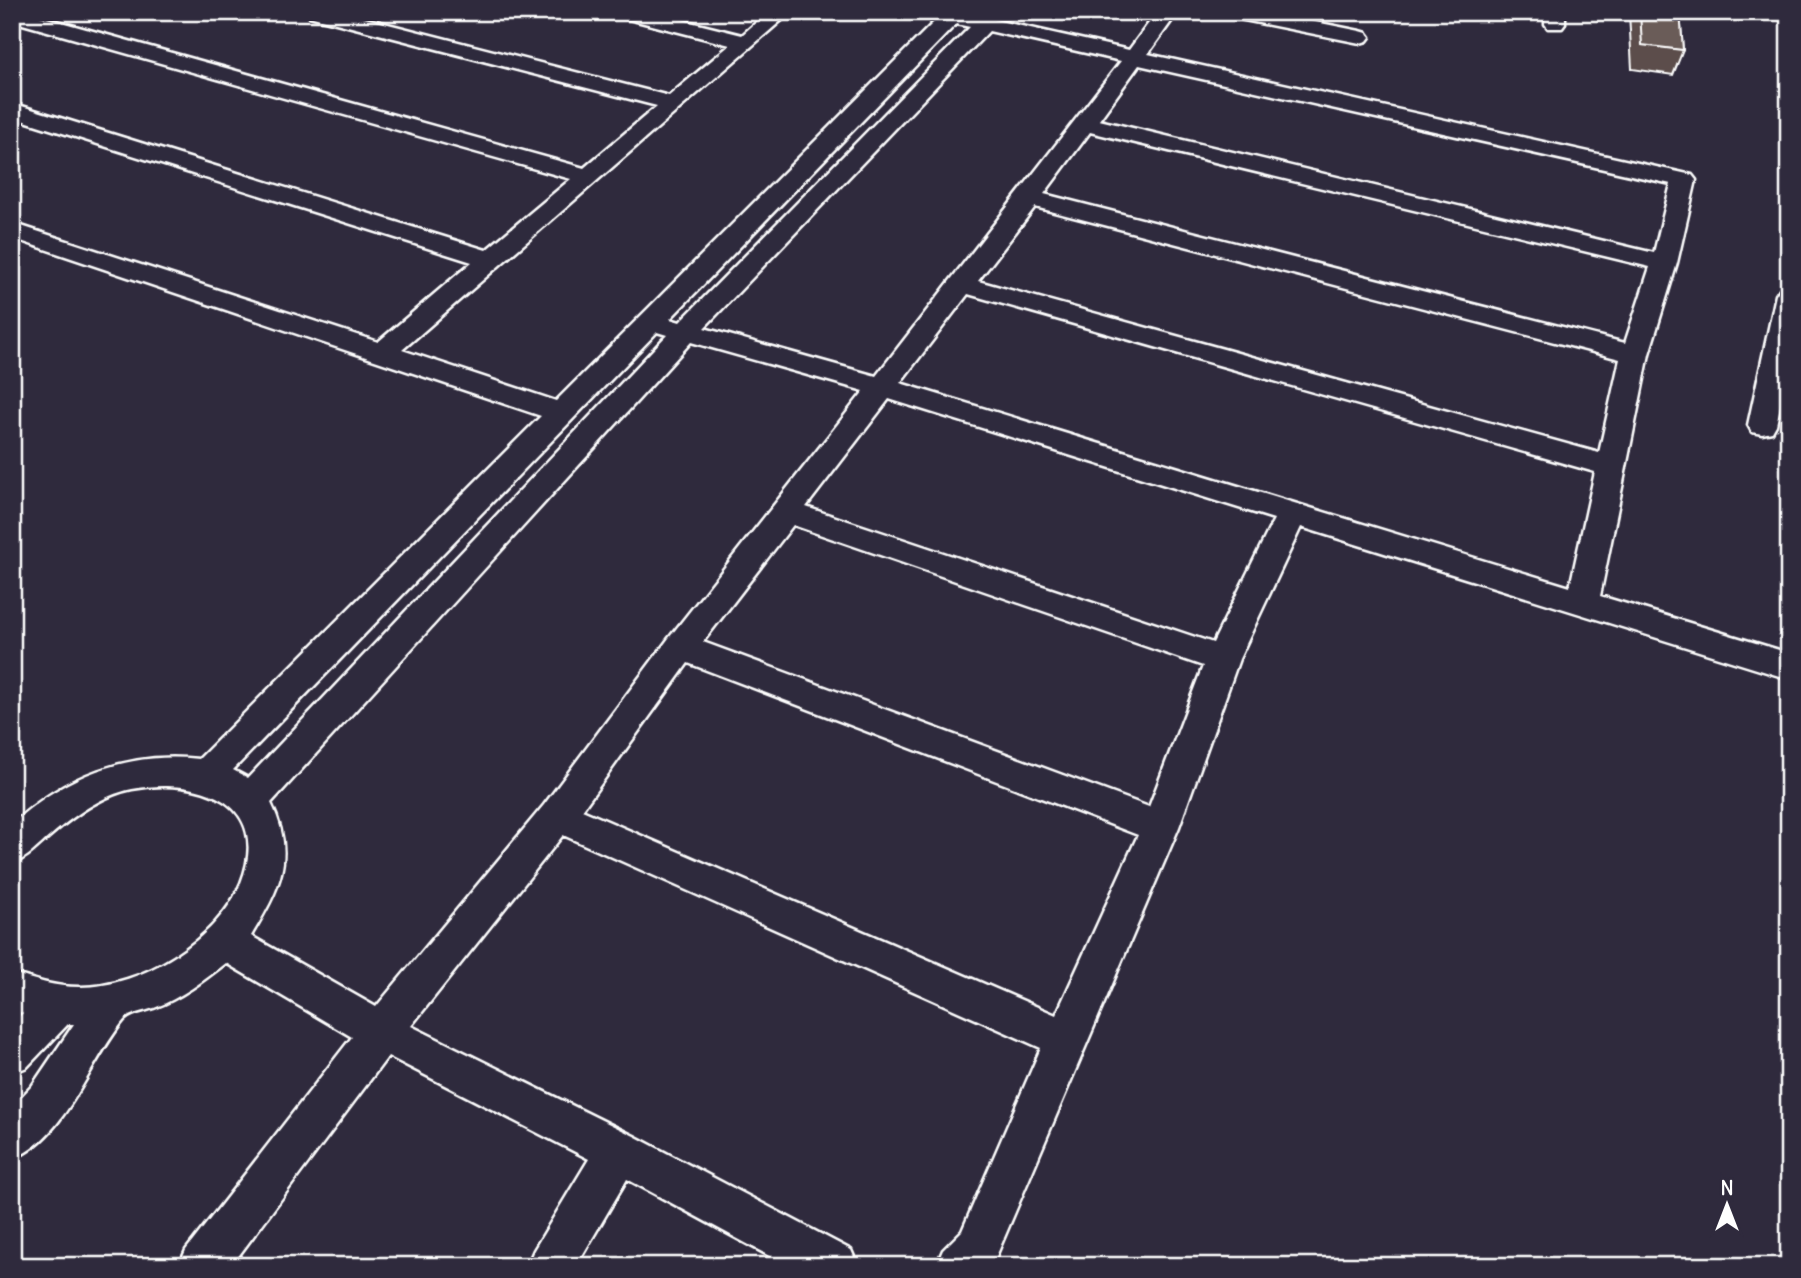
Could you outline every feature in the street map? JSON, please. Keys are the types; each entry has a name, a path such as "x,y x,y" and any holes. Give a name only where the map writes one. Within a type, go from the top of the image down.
{"street":[{"path":"316,12 674,104"},
{"path":"624,12 745,41"},
{"path":"383,352 780,12"},
{"path":"202,1266 381,1032 557,816 681,647 1029,198 1168,12"},
{"path":"1234,12 1360,37"},
{"path":"12,15 588,176"},
{"path":"963,16 1136,58 1684,180 1664,263 1635,354 1583,601"},
{"path":"206,775 651,322 963,16"},
{"path":"250,801 685,332 963,16"},
{"path":"12,110 491,260"},
{"path":"1083,123 1664,263"},
{"path":"1029,198 1635,354"},
{"path":"12,230 563,413"},
{"path":"960,284 1611,466"},
{"path":"1762,425 1789,295"},
{"path":"651,322 881,387 1789,666"},
{"path":"785,511 1222,659"},
{"path":"959,1266 978,1247 1160,827 1222,659 1292,513"},
{"path":"681,647 1160,827"},
{"path":"12,991 30,1000 58,1006 113,1002 163,983 191,967 223,941 247,911 262,880 267,851 263,824 250,801 231,786 206,775 166,771 122,778 78,795 20,827"},
{"path":"557,816 1066,1039"},
{"path":"223,941 381,1032 619,1151 835,1266"},
{"path":"12,1138 47,1101 113,1002"},
{"path":"12,1053 58,1006"},
{"path":"551,1266 619,1151"}],"building":[{"path":"1640,12 1680,12 1683,50 1642,45"}]}
